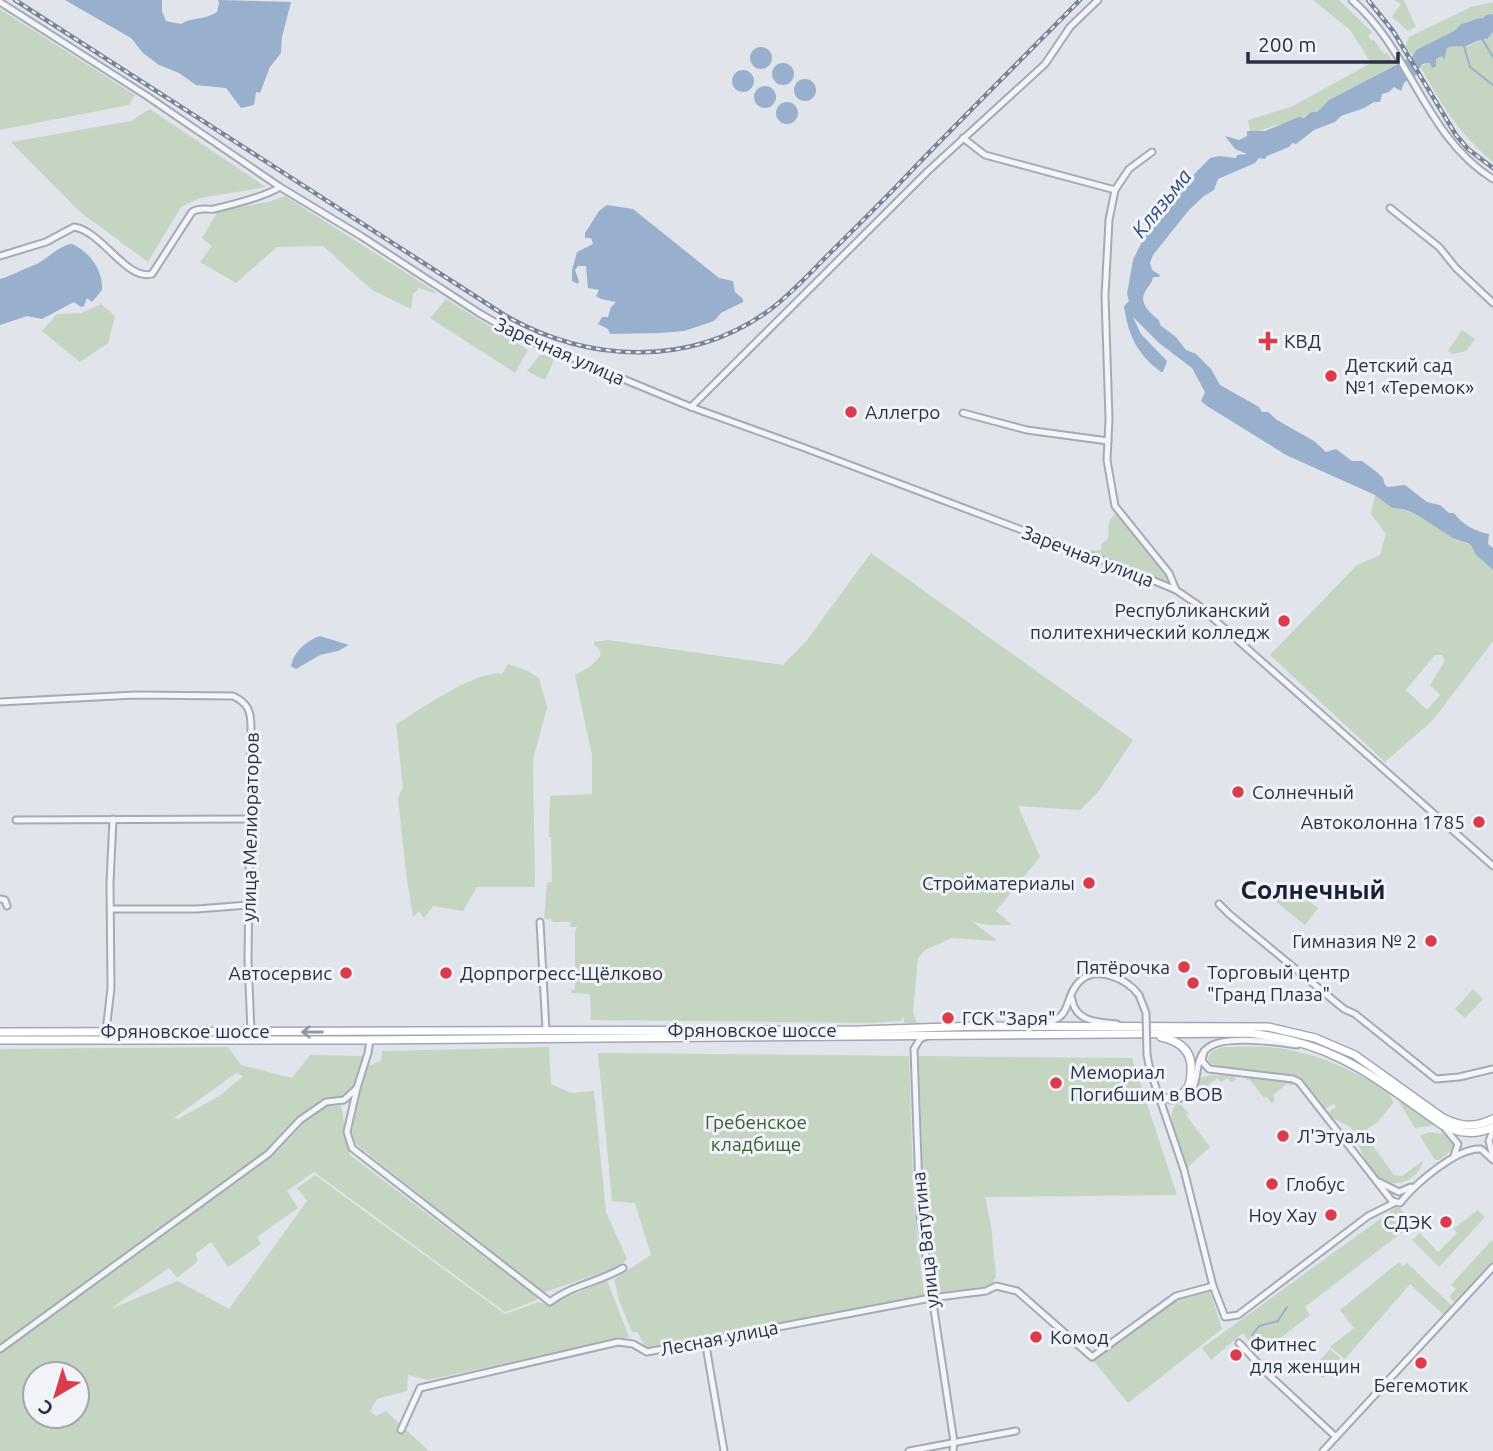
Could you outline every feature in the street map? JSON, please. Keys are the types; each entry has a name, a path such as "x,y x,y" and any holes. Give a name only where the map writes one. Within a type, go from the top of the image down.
{"main road":[{"name":"Фряновское шоссе","path":"0,1032 860,1031 1021,1026 1267,1035 1323,1050 1370,1073 1442,1125"},
{"name":"Фряновское шоссе","path":"0,1040 905,1036 1268,1027 1315,1038 1356,1055 1455,1124 1476,1126 1493,1119"},
{"path":"1139,1030 1170,1039 1184,1048 1191,1059 1191,1076 1187,1089 1177,1096 1161,1100"},
{"path":"1442,1125 1469,1133 1493,1129"}],"street":[{"path":"691,407 963,138 1045,64 1070,27 1098,0"},
{"path":"1352,0 1393,48 1425,105 1454,147 1493,179"},
{"name":"Заречная улица","path":"0,2 147,96 280,187 519,336 691,407 1176,590 1198,605 1261,659 1493,866"},
{"path":"963,138 985,155 1115,190"},
{"name":"Заречная улица","path":"1152,152 1129,169 1115,190 1109,220 1105,296 1107,460 1115,506 1169,573 1176,590"},
{"path":"0,256 46,242 74,227 96,237 121,261 145,276 152,274 192,212 197,209 210,210 271,193 280,187"},
{"path":"1390,208 1439,247 1456,268 1493,303"},
{"path":"963,413 1027,430 1108,441"},
{"name":"улица Мелиораторов","path":"0,702 135,695 233,696 243,701 251,713 248,905 250,1031"},
{"path":"106,1031 111,988 110,883 113,819"},
{"path":"16,820 250,819"},
{"path":"0,900 5,900 7,906"},
{"path":"1219,904 1344,1009 1356,1014 1436,1079 1493,1069"},
{"path":"112,909 197,909 248,905"},
{"path":"540,922 546,1030"},
{"path":"1021,1026 1048,1023 1061,1017 1073,992 1085,978 1099,975 1121,980 1139,995 1146,1013 1150,1070 1188,1181 1213,1286 1225,1317 1244,1311 1368,1216 1402,1195 1374,1177"},
{"path":"1073,992 1076,1011 1087,1019 1139,1030"},
{"path":"905,1036 914,1049 920,1039 929,1035"},
{"path":"370,1040 347,1132 352,1148 550,1302 574,1287 607,1278 623,1268"},
{"path":"1161,1100 1184,1098 1193,1088 1198,1062 1204,1051 1219,1043 1248,1041 1323,1050"},
{"name":"улица Ватутина","path":"914,1049 920,1217 954,1443 953,1451"},
{"path":"1204,1051 1204,1065 1209,1069 1296,1080 1393,1202"},
{"path":"1197,1078 1207,1071 1219,1071"},
{"path":"0,1349 268,1154 300,1120 326,1102 344,1100 357,1088"},
{"path":"1442,1125 1458,1144 1451,1160"},
{"path":"1493,1129 1489,1141 1493,1159"},
{"path":"1393,1202 1451,1160 1473,1148 1481,1149 1493,1159"},
{"path":"1393,1202 1392,1194 1413,1186"},
{"path":"1323,1451 1493,1267"},
{"name":"Лесная улица","path":"401,1430 420,1388 618,1342 633,1344 647,1352 931,1298 986,1291 996,1286 1017,1291 1092,1357 1176,1296 1213,1286"},
{"path":"705,1340 724,1451"},
{"path":"1239,1343 1336,1437"},
{"path":"909,1451 1016,1432"}],"green space":[{"path":"1313,0 1339,0 1372,32 1368,36 1384,54 1387,53 1395,65 1329,100 1317,112 1311,112 1291,122 1250,131 1248,120 1291,107 1371,63 1350,30"},
{"path":"1394,0 1404,0 1416,27 1408,31 1392,17 1401,4"},
{"path":"1493,2 1493,14 1461,24 1454,31 1416,50 1413,56 1405,48 1409,37 1471,7"},
{"path":"0,9 135,95 129,105 0,130"},
{"path":"1493,32 1493,162 1452,118 1420,66 1431,63 1436,67 1436,59 1442,56 1442,59 1447,48 1456,45 1469,46 1485,40"},
{"path":"150,109 266,187 200,198 181,207 148,262 80,212 11,142 131,121"},
{"path":"285,196 436,292 419,288 413,294 411,309 372,290 323,246 277,247 236,283 200,262 212,246 202,238 218,211 268,202"},
{"path":"446,299 528,350 515,373 430,318"},
{"path":"101,304 115,316 108,343 80,362 42,331 57,314 81,313"},
{"path":"1462,330 1475,339 1466,351 1452,354 1448,351"},
{"path":"546,354 555,358 545,380 527,371 539,356"},
{"path":"1375,495 1427,520 1456,540 1471,545 1476,555 1493,570 1493,641 1433,720 1385,762 1270,655 1357,565 1380,555 1386,534 1371,514","holes":["1435,655 1442,655 1445,661 1430,685 1440,695 1427,710 1406,690"]},
{"path":"1116,512 1168,575 1167,581 1089,551 1101,550 1101,545 1108,538 1109,522"},
{"path":"871,553 1133,740 1099,791 1080,810 1018,806 1040,857 996,911 1012,925 973,922 998,941 952,938 925,950 918,958 913,1013 917,1023 904,1023 903,1015 901,1021 869,1023 591,1020 590,994 571,993 571,990 575,990 577,927 570,927 571,922 544,919 547,883 552,882 550,796 592,794 592,756 575,675 591,666 601,655 594,642 608,640 783,665 807,640"},
{"path":"508,664 539,678 547,707 533,760 535,887 477,887 463,911 433,906 424,918 419,911 413,917 398,798 403,787 396,724 464,684 479,677 502,674"},
{"path":"1283,881 1318,908 1305,925 1270,897"},
{"path":"1473,989 1483,999 1465,1018 1455,1009"},
{"path":"228,1047 241,1065 292,1078 310,1055 365,1056 354,1088 345,1096 326,1100 326,1105 341,1106 350,1155 537,1297 537,1300 505,1312 314,1172 287,1191 298,1208 257,1237 261,1244 228,1267 211,1242 195,1254 198,1261 177,1278 169,1268 110,1309 178,1281 229,1309 307,1201 297,1188 315,1175 505,1314 539,1302 549,1305 607,1280 629,1337 428,1380 408,1375 407,1391 377,1399 370,1411 376,1416 386,1411 429,1451 0,1451 0,1049","holes":["236,1073 243,1076 221,1095 178,1119 174,1118"]},
{"path":"549,1047 551,1084 571,1093 594,1091 606,1212 627,1259 619,1267 542,1293 355,1143 352,1131 366,1067 381,1061 382,1051"},
{"path":"1224,1047 1268,1047 1300,1052 1344,1068 1387,1090 1393,1103 1378,1122 1367,1129 1370,1142 1394,1175 1402,1176 1424,1160 1419,1170 1406,1181 1396,1183 1380,1179 1368,1166 1357,1140 1359,1138 1350,1127 1329,1116 1329,1112 1336,1107 1334,1104 1324,1109 1299,1079 1211,1064 1208,1058 1211,1053"},
{"name":"Гребенское кладбище","path":"598,1053 909,1056 914,1209 924,1296 646,1348 637,1332 632,1332 614,1279 651,1255 635,1203 612,1201"},
{"path":"919,1056 1132,1058 1177,1195 985,1197 991,1225 996,1277 990,1286 935,1293 921,1208 924,1208"},
{"path":"1210,1075 1234,1076 1236,1080 1231,1082 1227,1078 1221,1082 1217,1078 1191,1099 1189,1097 1200,1078"},
{"path":"1247,1077 1293,1082 1294,1084 1291,1086 1288,1083 1273,1095 1275,1098 1272,1104 1249,1079 1246,1081"},
{"path":"1399,1097 1434,1125 1415,1128 1399,1102"},
{"path":"1176,1104 1189,1113 1186,1115 1210,1147 1187,1168 1172,1127 1172,1111"},
{"path":"1429,1132 1445,1134 1455,1142 1456,1147 1439,1160 1435,1160 1420,1136"},
{"path":"1398,1206 1413,1224 1305,1307 1310,1315 1259,1355 1243,1333 1211,1360 1202,1348"},
{"path":"1478,1210 1485,1217 1439,1267 1412,1240 1420,1233 1438,1252 1457,1233 1453,1229"},
{"path":"1491,1241 1493,1264 1456,1303 1449,1297 1456,1289 1451,1285"},
{"path":"1399,1262 1403,1266 1407,1263 1453,1307 1445,1316 1410,1284 1345,1359 1330,1347 1354,1328 1340,1310"},
{"path":"1208,1285 1222,1329 1128,1403 1092,1359 1177,1293"},
{"path":"1330,1349 1340,1358 1323,1378 1312,1369"}],"water":[{"path":"65,0 162,0 166,21 181,24 217,12 218,0 291,2 281,53 270,67 260,93 256,92 254,105 241,108 226,88 196,85 179,73 159,65 143,53 131,38"},
{"path":"1493,14 1493,32 1487,39 1447,48 1444,60 1442,56 1436,59 1436,67 1432,68 1430,63 1422,64 1414,78 1411,76 1404,83 1401,91 1394,87 1382,94 1380,102 1341,116 1335,122 1314,130 1296,144 1292,143 1265,159 1259,158 1255,163 1218,179 1214,190 1189,210 1153,255 1150,263 1152,270 1160,275 1153,277 1143,301 1160,325 1211,369 1220,385 1314,441 1326,452 1336,449 1352,461 1362,461 1383,478 1388,487 1405,485 1427,502 1440,505 1469,526 1489,534 1488,544 1493,548 1493,570 1476,555 1471,545 1455,539 1417,515 1400,508 1392,508 1375,495 1286,455 1207,406 1201,401 1205,392 1192,368 1159,343 1133,317 1141,334 1167,361 1163,372 1140,351 1131,335 1124,306 1129,301 1127,294 1133,260 1148,229 1172,197 1210,158 1236,158 1237,155 1247,154 1235,149 1225,136 1239,140 1247,136 1247,131 1265,131 1299,117 1304,118 1311,112 1317,112 1329,100 1413,56 1416,50 1454,31 1461,24"},
{"path":"761,47 769,50 772,58 769,66 761,69 753,66 750,58 753,50"},
{"path":"783,63 791,66 794,74 791,82 783,85 775,82 772,74 775,66"},
{"path":"743,70 751,73 754,81 751,89 743,92 735,89 732,81 735,73"},
{"path":"805,79 813,82 816,90 813,98 805,101 797,98 794,90 797,82"},
{"path":"765,86 773,89 776,97 773,105 765,108 757,105 754,97 757,89"},
{"path":"787,102 795,105 798,113 795,121 787,124 779,121 776,113 779,105"},
{"path":"607,205 633,209 719,278 733,281 735,292 743,302 721,313 714,321 684,331 610,334 608,329 598,324 602,317 608,317 616,302 601,299 596,296 599,290 588,288 586,266 578,266 575,270 578,284 572,281 577,252 593,244 591,238 585,238 585,233 599,211"},
{"path":"72,244 90,257 98,269 102,290 92,302 87,298 81,307 74,302 42,319 27,316 0,325 0,279 37,264 66,245"},
{"path":"320,636 349,645 320,655 296,669 291,666 301,647"}],"waterway":[{"path":"1481,37 1493,57"},
{"path":"1464,46 1470,67 1493,85"},
{"path":"1252,1335 1259,1326 1278,1321 1287,1307"}],"railway":[{"path":"15,0 506,316 538,332 571,343 605,350 640,352 674,350 708,342 740,328 779,303 1080,0"},
{"path":"1368,0 1393,31 1456,135 1468,149 1493,168"}],"place":[{"name":"КВД","path":"1268,341"},
{"name":"Детский сад №1 «Теремок»","path":"1331,376"},
{"name":"Аллегро","path":"851,412"},
{"name":"Республиканский политехнический колледж","path":"1284,621"},
{"name":"Солнечный","path":"1238,792"},
{"name":"Автоколонна 1785","path":"1479,822"},
{"name":"Стройматериалы","path":"1089,883"},
{"name":"Гимназия № 2","path":"1431,941"},
{"name":"Пятёрочка","path":"1184,967"},
{"name":"Автосервис","path":"346,973"},
{"name":"Дорпрогресс-Щёлково","path":"446,973"},
{"name":"Торговый центр \"Гранд Плаза\"","path":"1193,983"},
{"name":"ГСК \"Заря\"","path":"948,1018"},
{"name":"Мемориал Погибшим в ВОВ","path":"1056,1083"},
{"name":"Л'Этуаль","path":"1283,1136"},
{"name":"Глобус","path":"1272,1184"},
{"name":"Ноу Хау","path":"1331,1215"},
{"name":"СДЭК","path":"1446,1222"},
{"name":"Комод","path":"1036,1337"},
{"name":"Фитнес для женщин","path":"1236,1355"},
{"name":"Бегемотик","path":"1421,1363"}],"district":[{"name":"Солнечный","path":"1313,889"}],"water label":[{"name":"Клязьма","path":"1161,203"}]}
